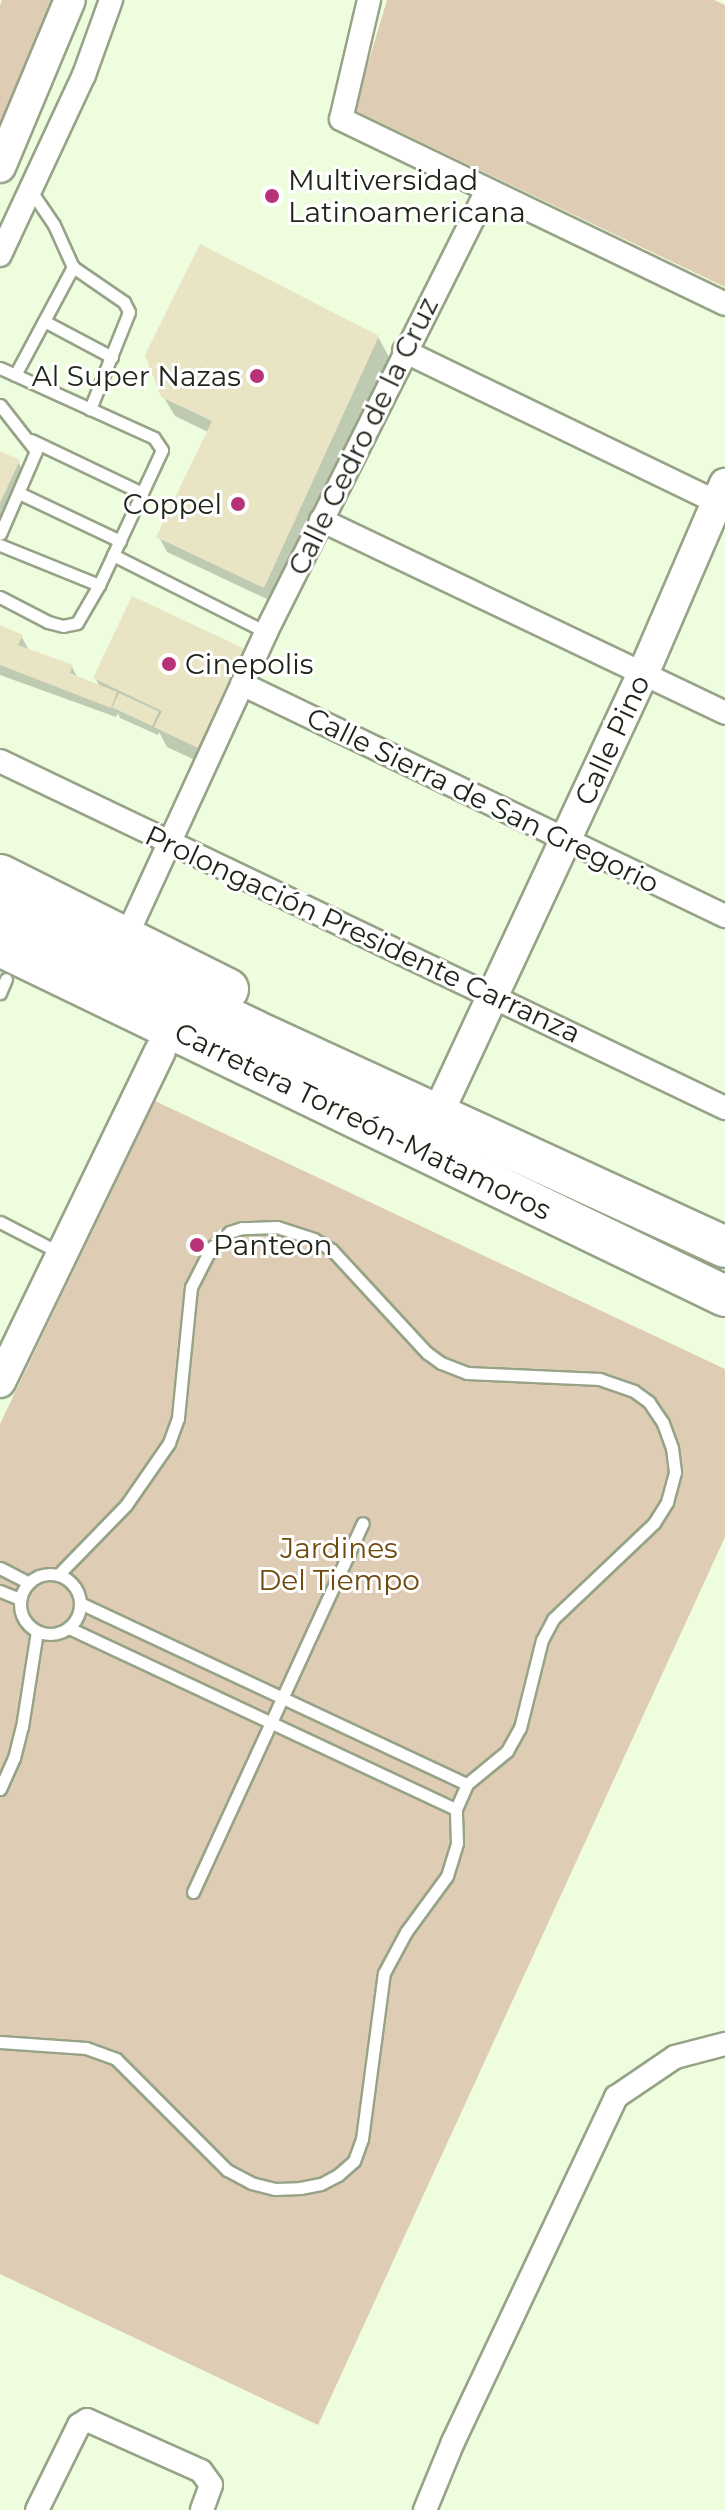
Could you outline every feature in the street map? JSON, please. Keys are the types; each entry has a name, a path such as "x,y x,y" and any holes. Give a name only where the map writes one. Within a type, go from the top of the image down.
{"highway":[{"path":"0,875 298,1026 394,1092"},
{"path":"0,908 247,1045 394,1092 725,1247"},
{"path":"2,974 160,1051 252,1090 343,1110"},
{"name":"Carretera Torreón-Matamoros","path":"2,974 247,1045 343,1110 725,1296"}],"street":[{"path":"0,167 70,0"},
{"path":"0,255 84,75 111,0"},
{"path":"369,0 341,119 725,304"},
{"name":"Calle Cedro de la Cruz","path":"126,937 266,632 487,190"},
{"path":"404,351 723,497"},
{"name":"Calle Pino","path":"438,1113 723,497"},
{"path":"321,520 725,713"},
{"name":"Calle Sierra de San Gregorio","path":"242,684 725,916"},
{"name":"Prolongación Presidente Carranza","path":"0,761 170,844 493,994 725,1108"},
{"path":"0,1382 160,1051"},
{"path":"425,2510 453,2442 616,2097 675,2057 725,2044"},
{"path":"37,2510 79,2425 87,2420 201,2471 211,2485 202,2510"}],"lane":[{"path":"31,191 54,225 73,267 127,308 128,319 90,409"},
{"path":"15,375 73,267"},
{"path":"44,321 112,357"},
{"path":"0,370 160,443 162,450 99,585 77,623 63,626 0,597"},
{"path":"0,405 36,451 0,534"},
{"path":"30,440 142,493"},
{"path":"19,493 120,541"},
{"path":"0,545 99,585"},
{"path":"113,555 266,632"},
{"path":"0,1222 62,1254"},
{"path":"0,2042 72,2046 101,2052 133,2073 227,2170 251,2183 275,2189 321,2184 354,2161 362,2139 384,1973 406,1932 447,1876 457,1843 456,1809 467,1784 507,1751 520,1728 542,1640 553,1619 654,1523 667,1502 675,1472 672,1448 663,1423 649,1402 634,1391 600,1379 467,1373 441,1363 332,1250 314,1239 277,1227 242,1228 230,1232 211,1248 191,1287 180,1403 169,1443 126,1505 59,1574 37,1576 28,1582 20,1599 21,1614 37,1631 53,1634 69,1628 79,1612 80,1603 74,1585 59,1574"},
{"path":"193,1892 363,1523"},
{"path":"0,1568 28,1582"},
{"path":"0,1591 20,1599"},
{"path":"80,1603 467,1784"},
{"path":"69,1628 456,1809"},
{"path":"0,1789 14,1758 22,1727 37,1631"}],"green space":[{"path":"2,0 56,0 0,136 0,6"},
{"path":"387,0 714,0 725,5 725,287 354,110"},
{"name":"Jardines Del Tiempo","path":"155,1101 725,1369 725,1537 318,2425 0,2274 0,1424"}],"building":[{"name":"Al Super Nazas","path":"200,244 379,336 264,588 156,537 212,421 161,397 145,355"},
{"path":"0,451 20,460 0,503"},
{"name":"Cinepolis","path":"132,596 245,649 198,748 154,727 162,711 93,678"},
{"path":"0,625 23,635 18,645 73,665 70,673 117,692 111,708 0,665"},
{"path":"119,693 159,712 152,726 112,708"}],"place":[{"name":"Multiversidad Latinoamericana","path":"272,196"},
{"name":"Al Super Nazas","path":"257,376"},
{"name":"Coppel","path":"238,504"},
{"name":"Cinepolis","path":"169,664"},
{"name":"Panteon","path":"197,1245"}]}
